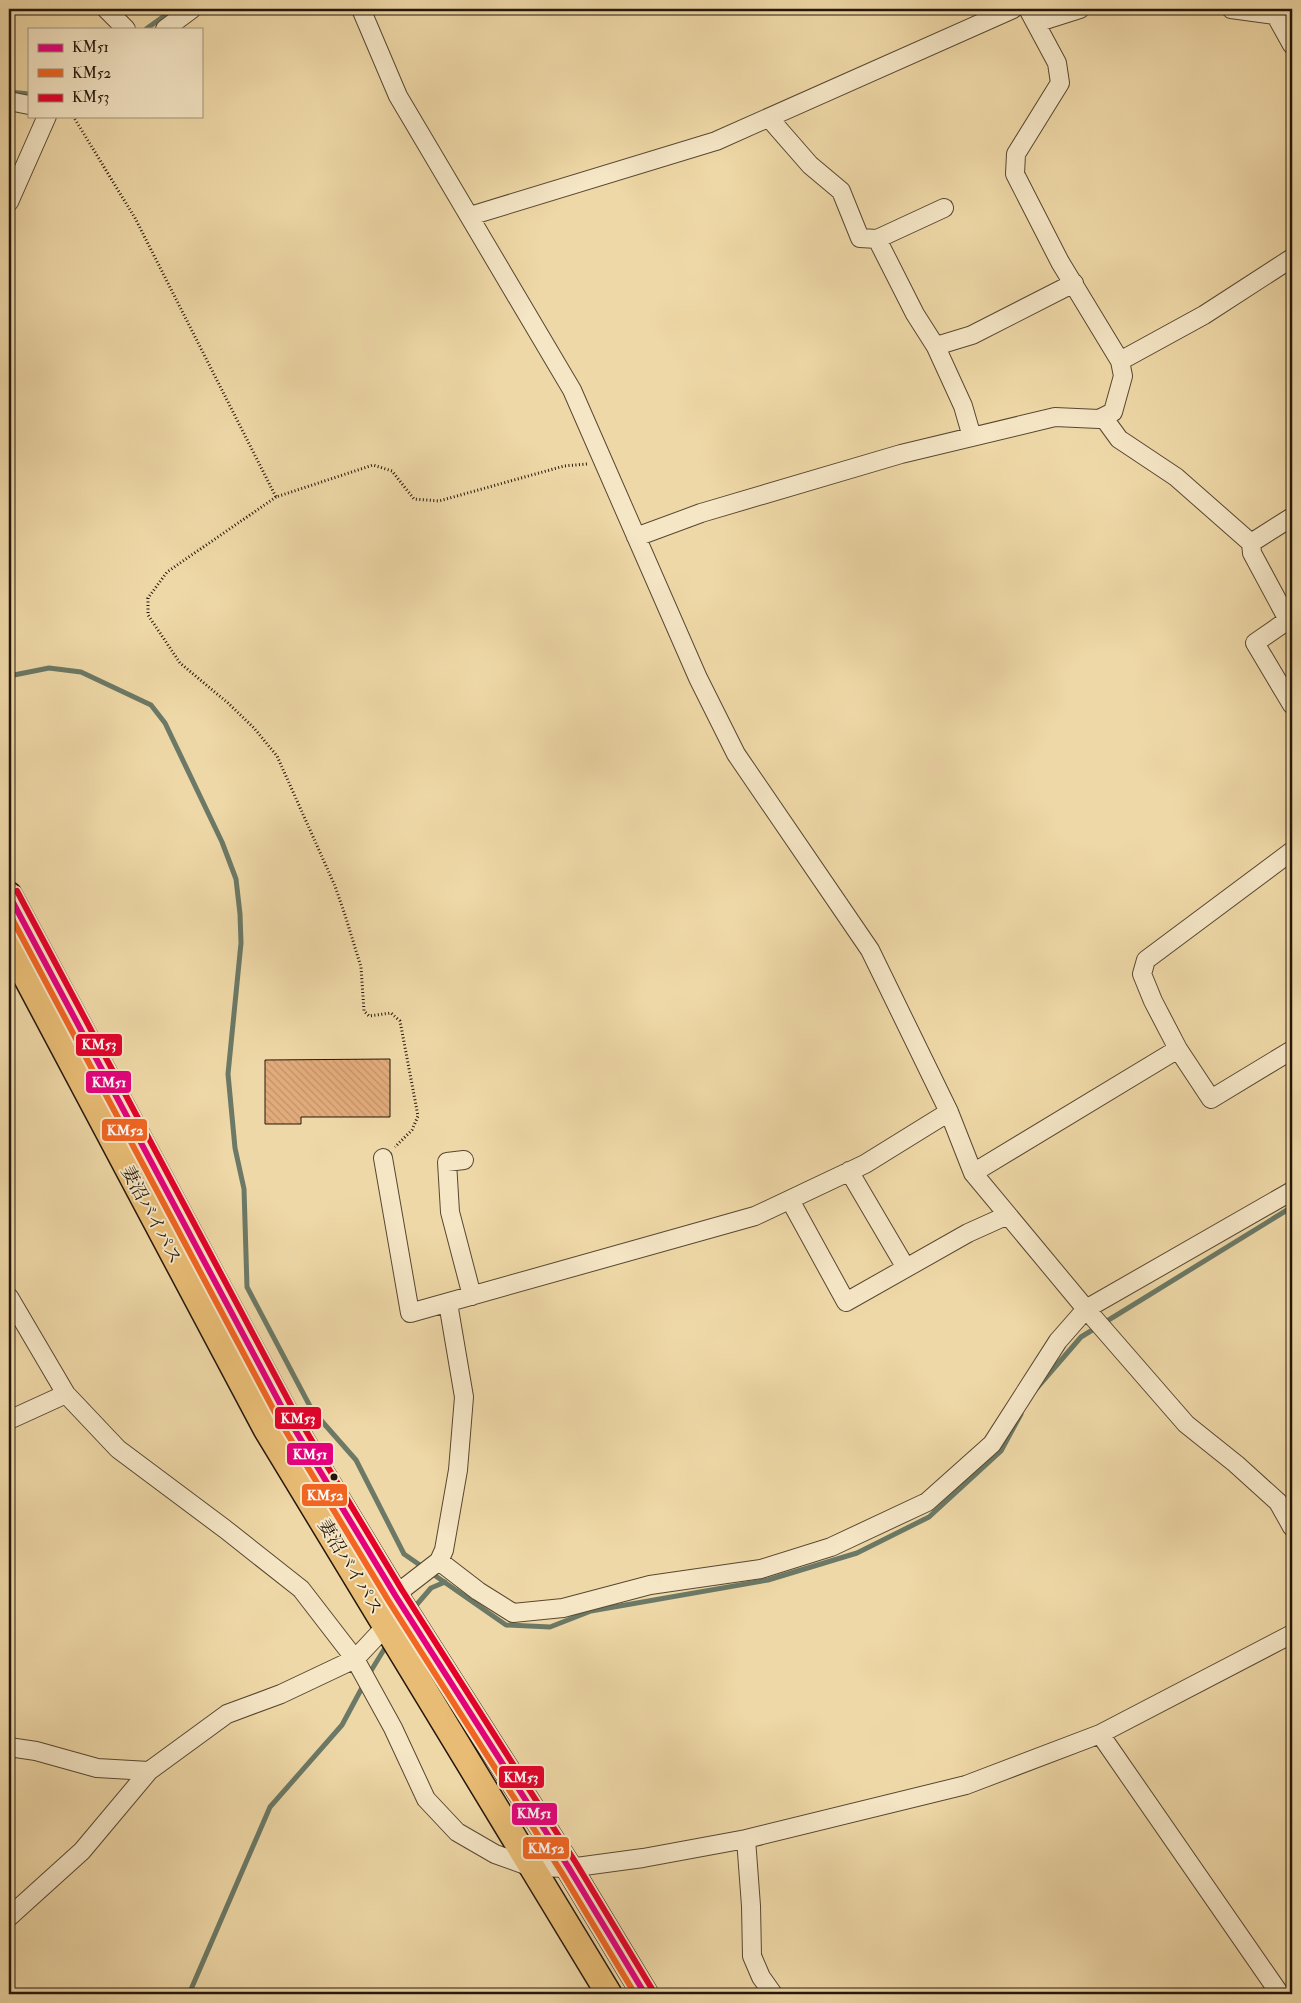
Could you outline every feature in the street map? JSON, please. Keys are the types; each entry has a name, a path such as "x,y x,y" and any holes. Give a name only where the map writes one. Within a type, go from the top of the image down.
{"highway":[{"name":"妻沼バイパス","path":"9,895 286,1415 403,1608 569,1868 645,1994"},
{"name":"妻沼バイパス","path":"9,945 266,1429 609,1994"}],"street":[{"path":"106,9 125,28"},
{"path":"166,28 192,9"},
{"path":"361,9 398,96 572,390 698,678 736,754 870,950 949,1112 973,1173 1086,1309 1186,1424 1236,1464 1278,1502 1292,1526"},
{"path":"470,216 716,142 1013,9"},
{"path":"636,537 749,499 901,454 1056,417 1098,419 1113,412 1123,376 1120,361 1060,262 1015,174 1016,154 1060,83 1057,64 1032,16 1080,9"},
{"path":"1231,9 1273,12 1290,35"},
{"path":"9,100 28,105"},
{"path":"9,202 46,118"},
{"path":"769,118 810,165 841,190 860,238 877,239 944,208"},
{"path":"877,239 915,314 936,346 963,406 972,437"},
{"path":"1120,361 1204,315 1217,304 1292,258"},
{"path":"936,346 972,335 1074,283"},
{"path":"1104,417 1119,439 1176,477 1251,543 1252,553 1290,619 1255,643 1292,705"},
{"path":"1251,543 1292,517"},
{"path":"1292,851 1146,960 1142,974 1153,1001 1178,1049 1211,1099 1292,1050"},
{"path":"973,1173 1178,1049"},
{"path":"383,1158 410,1313 756,1216 849,1171 949,1112"},
{"path":"464,1160 447,1162 450,1212 472,1296"},
{"path":"849,1171 906,1268"},
{"path":"437,1562 478,1591 513,1612 563,1608 650,1585 761,1569 831,1547 927,1502 992,1444 1058,1341 1086,1309 1292,1191"},
{"path":"790,1200 846,1302 968,1233 1008,1215"},
{"path":"9,1297 66,1394 118,1449 226,1529 301,1589 358,1664 393,1728 426,1799 457,1832 495,1854 531,1867 569,1868 643,1858 746,1838 966,1785 1100,1734 1292,1634"},
{"path":"403,1608 418,1577 437,1562 444,1550 458,1470 464,1397 448,1303"},
{"path":"9,1329 28,1330"},
{"path":"9,1420 66,1394"},
{"path":"9,1917 82,1851 149,1771 227,1714 358,1664 390,1633"},
{"path":"1100,1734 1280,1994"},
{"path":"9,1747 36,1751 97,1768 149,1771"},
{"path":"746,1838 751,1906 752,1956 761,1977 773,1994"}],"path":[{"path":"74,118 136,218 276,497"},
{"path":"383,1158 412,1130 418,1116 400,1021 391,1014 370,1016 364,1011 361,967 335,886 277,756 254,728 228,703 180,664 148,615 148,598 167,572 276,497 373,465 392,472 414,499 439,501 564,466 603,462"}],"building":[{"path":"390,1059 390,1117 301,1117 301,1124 265,1124 265,1060"}],"waterway":[{"path":"147,28 174,9"},
{"path":"9,92 28,94"},
{"path":"9,676 49,668 81,672 151,705 165,723 222,842 236,879 240,914 241,943 228,1074 235,1148 244,1189 247,1287 312,1410 356,1460 404,1554 506,1625 550,1627 591,1611 768,1580 857,1553 929,1517 1001,1451 1021,1414"},
{"path":"1036,1389 1081,1337 1292,1207"},
{"path":"412,1610 431,1588 445,1582"},
{"path":"369,1674 388,1643"},
{"path":"189,1994 270,1807 342,1725 364,1684"}],"transit line":[{"name":"KM53","path":"17,891 294,1411 402,1590 576,1863 652,1989"},
{"name":"KM51","path":"9,895 286,1415 395,1595 569,1868 645,1994"},
{"name":"KM52","path":"9,913 279,1420 388,1600 562,1873 635,1994"}]}
